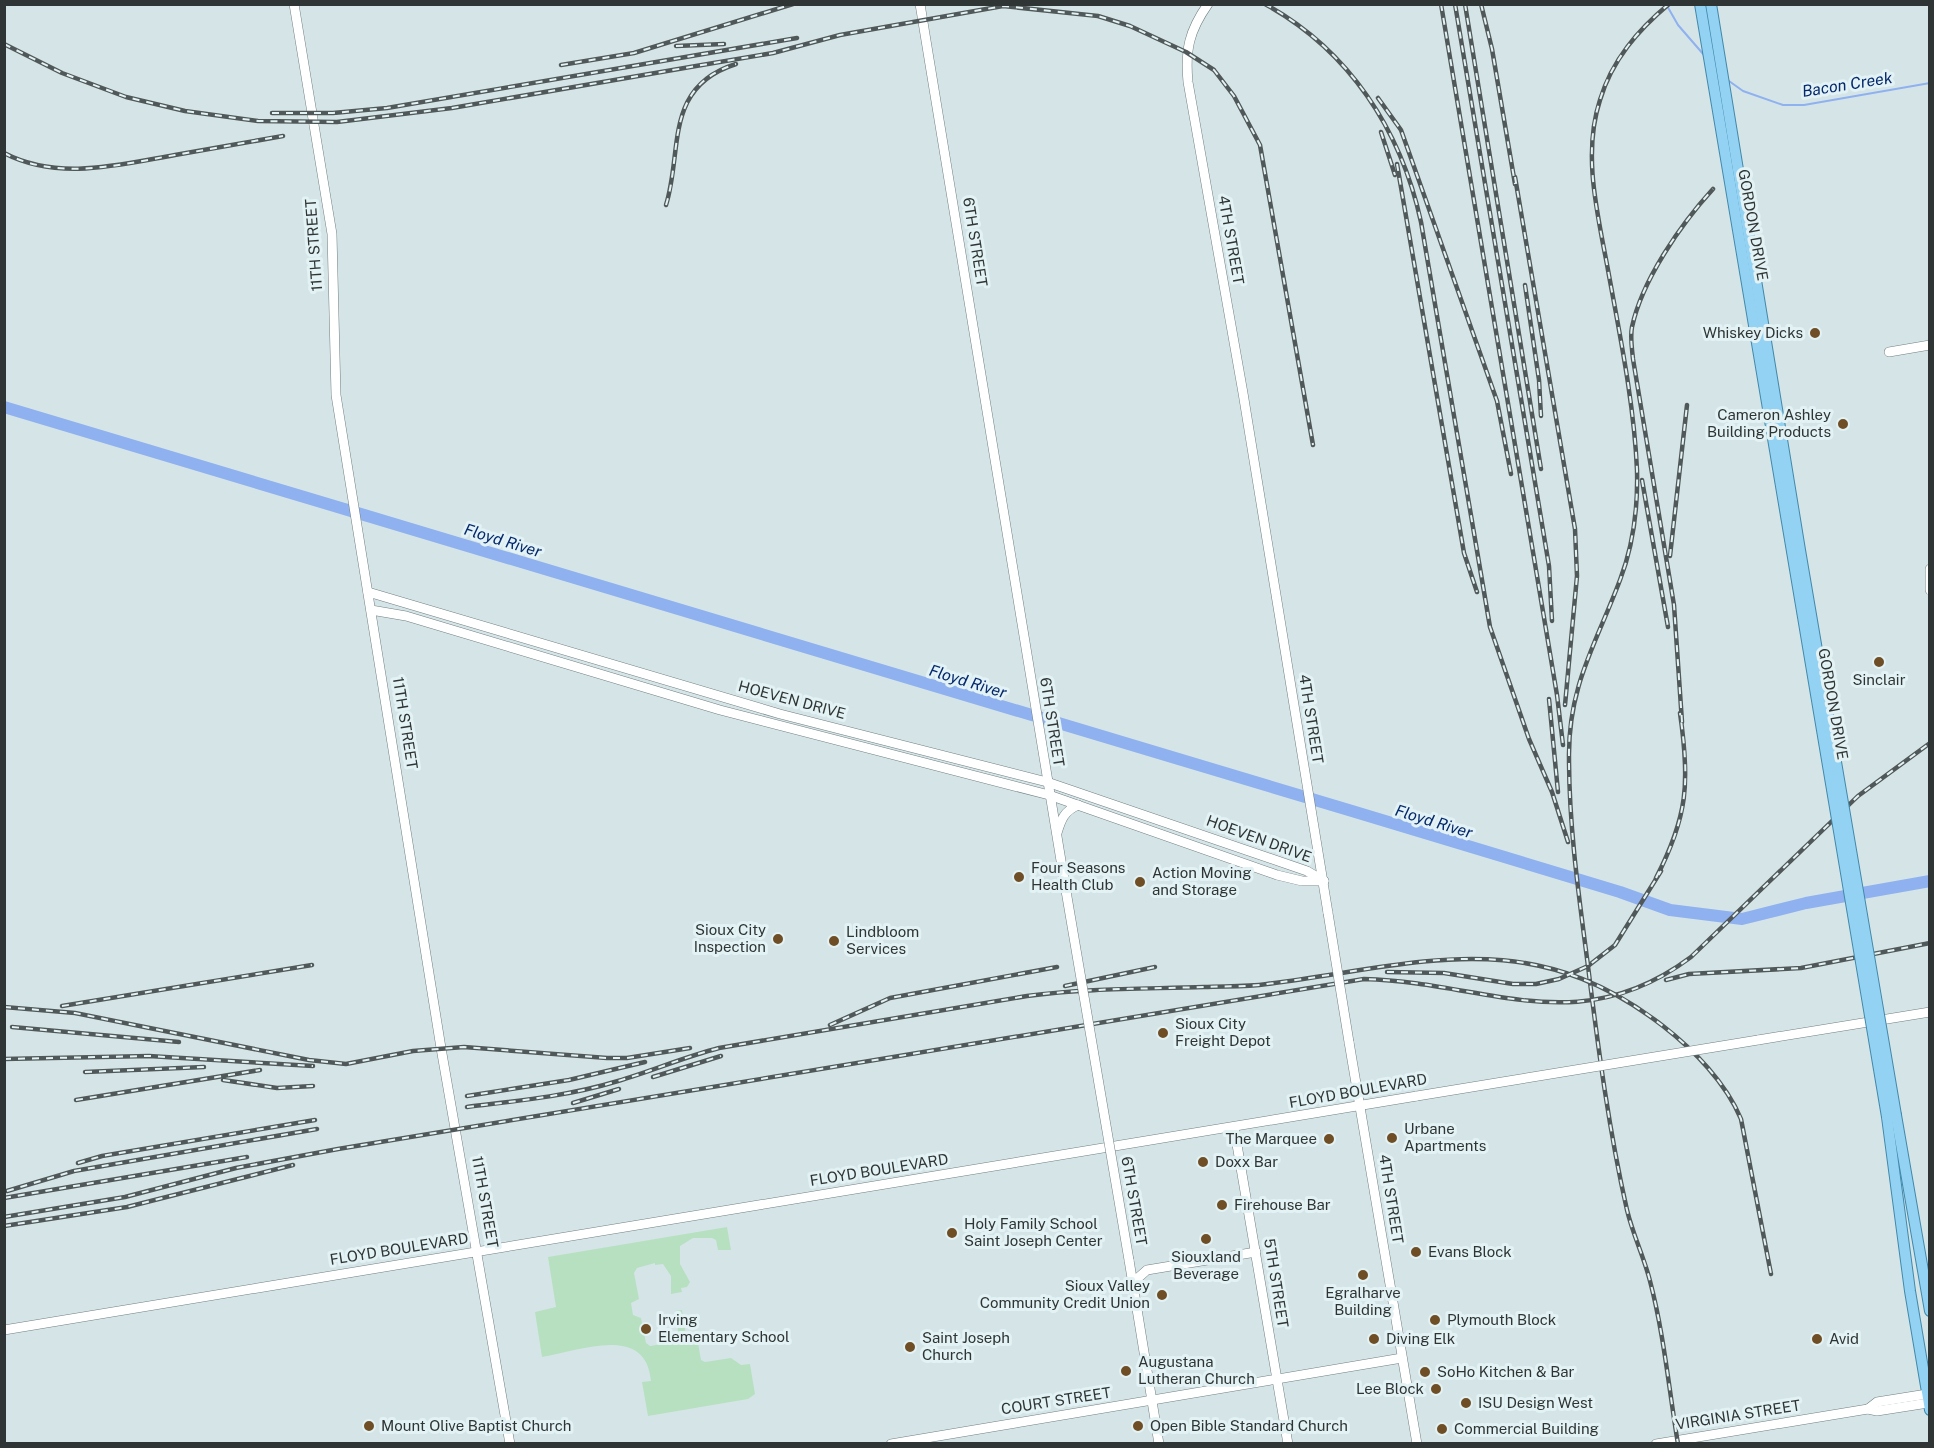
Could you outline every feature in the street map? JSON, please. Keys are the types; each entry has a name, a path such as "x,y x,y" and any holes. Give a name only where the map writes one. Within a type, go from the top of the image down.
{"main road":[{"name":"11TH STREET","path":"294,4 332,234 334,380 441,1048 510,1443"},
{"name":"6TH STREET","path":"920,4 1049,795 1159,1443"},
{"name":"4TH STREET","path":"1208,4 1196,21 1186,52 1188,82 1243,393 1300,748 1417,1443"},
{"name":"GORDON DRIVE","path":"1700,4 1892,1116 1926,1269 1929,1311"},
{"name":"GORDON DRIVE","path":"1711,4 1892,1116 1910,1291 1929,1401"},
{"path":"1717,4 1720,59"},
{"path":"1889,352 1929,345"},
{"path":"1929,570 1929,590"},
{"name":"HOEVEN DRIVE","path":"368,592 780,714 1047,782 1307,870 1324,881"},
{"name":"HOEVEN DRIVE","path":"371,610 406,616 743,716 1049,795 1277,874 1302,881 1324,881"},
{"path":"1056,836 1062,817 1078,805"},
{"path":"1918,1012 1929,1007"},
{"path":"1918,1012 1929,1012"},
{"name":"FLOYD BOULEVARD","path":"4,1330 1918,1012"},
{"name":"5TH STREET","path":"1234,1127 1288,1443"},
{"path":"1132,1289 1139,1277 1147,1270 1256,1252"},
{"path":"1128,1260 1147,1270"},
{"name":"COURT STREET","path":"891,1443 1402,1358"},
{"name":"VIRGINIA STREET","path":"1656,1443 1868,1408 1876,1402 1929,1401"}],"green space":[{"path":"727,1227 731,1250 718,1250 716,1240 712,1238 693,1238 680,1246 680,1264 690,1282 687,1287 681,1288 682,1292 671,1294 671,1276 663,1264 655,1265 655,1263 637,1268 634,1273 639,1299 631,1303 633,1315 641,1318 646,1343 650,1346 676,1342 679,1337 675,1311 682,1310 686,1335 697,1337 701,1360 705,1362 731,1358 741,1365 750,1364 755,1394 748,1399 648,1416 642,1382 651,1381 646,1363 637,1352 624,1346 609,1345 542,1357 535,1312 556,1307 548,1257"}],"waterway":[{"name":"Bacon Creek","path":"1666,4 1678,25 1704,55"},
{"name":"Bacon Creek","path":"1729,81 1743,91 1783,105 1804,105 1930,83"},
{"name":"Floyd River","path":"4,407 1352,811 1620,892 1670,910 1742,919 1806,903 1930,881"}],"railway":[{"path":"561,65 634,53 793,4"},
{"path":"1265,4 1295,23 1346,69 1367,96 1385,125 1412,188 1421,222 1490,627 1529,739 1552,792 1568,842"},
{"path":"1441,4 1557,695 1563,745"},
{"path":"1455,4 1549,566 1552,621"},
{"path":"1465,4 1541,469"},
{"path":"1481,4 1492,49 1515,184"},
{"path":"1669,4 1637,35 1611,72 1600,100 1592,142 1594,185 1600,228 1630,395 1637,470 1637,498 1634,526 1625,567 1578,687 1570,732 1569,758 1575,862 1604,1089 1627,1210 1648,1272 1655,1301 1678,1444"},
{"path":"4,44 62,73 126,97 185,111 258,121 337,122 452,108 773,53 840,35 1003,6 1098,16 1130,26 1186,52 1214,70 1234,96 1260,145 1313,445"},
{"path":"272,113 333,113 387,108 797,38"},
{"path":"676,46 724,44"},
{"path":"666,205 676,143 686,104 697,88 713,74 736,64"},
{"path":"1378,98 1401,130 1497,401 1511,474"},
{"path":"1381,132 1395,175"},
{"path":"4,153 45,167 88,168 132,163 283,136"},
{"path":"1397,164 1464,553 1477,592"},
{"path":"1515,177 1575,529 1577,576 1565,705"},
{"path":"1682,722 1674,605 1631,335 1644,291 1664,254 1688,219 1713,189"},
{"path":"1525,285 1539,380 1541,416"},
{"path":"1670,556 1687,405"},
{"path":"1642,480 1668,627"},
{"path":"1549,699 1558,792"},
{"path":"1656,878 1675,836 1684,798 1685,759 1680,713"},
{"path":"4,1217 125,1197 236,1168 338,1149 1364,979 1409,982 1531,1001 1570,1002 1609,997 1649,982 1691,957 1858,796 1930,743"},
{"path":"1387,972 1444,973 1513,984 1536,984 1559,979 1588,966 1615,945 1661,871"},
{"path":"1666,980 1689,974 1801,968 1930,943"},
{"path":"467,1107 581,1091 719,1048 1027,996 1093,990 1259,985 1423,962 1471,959 1518,962 1565,973 1613,994 1675,1035 1718,1080 1741,1119 1771,1274"},
{"path":"62,1006 312,965"},
{"path":"830,1025 890,998 1057,967"},
{"path":"1065,986 1155,967"},
{"path":"4,1007 75,1013 309,1060 346,1064 413,1051 464,1047 607,1058 627,1058 690,1048"},
{"path":"12,1027 179,1042"},
{"path":"4,1059 149,1056 313,1066"},
{"path":"653,1077 721,1056"},
{"path":"467,1096 569,1080 645,1062"},
{"path":"85,1072 204,1067"},
{"path":"76,1100 260,1070"},
{"path":"223,1080 277,1088 313,1086"},
{"path":"573,1103 619,1089"},
{"path":"78,1163 102,1156 315,1120"},
{"path":"7,1191 74,1171 317,1129"},
{"path":"4,1198 247,1157"},
{"path":"4,1226 127,1207 293,1165"}],"place":[{"name":"Whiskey Dicks","path":"1815,333"},
{"name":"Cameron Ashley Building Products","path":"1843,424"},
{"name":"Sinclair","path":"1879,662"},
{"name":"Four Seasons Health Club","path":"1019,877"},
{"name":"Action Moving and Storage","path":"1140,882"},
{"name":"Sioux City Inspection","path":"778,939"},
{"name":"Lindbloom Services","path":"834,941"},
{"name":"Sioux City Freight Depot","path":"1163,1033"},
{"name":"Urbane Apartments","path":"1392,1138"},
{"name":"The Marquee","path":"1329,1139"},
{"name":"Doxx Bar","path":"1203,1162"},
{"name":"Firehouse Bar","path":"1222,1205"},
{"name":"Holy Family School Saint Joseph Center","path":"952,1233"},
{"name":"Siouxland Beverage","path":"1206,1239"},
{"name":"Evans Block","path":"1416,1252"},
{"name":"Egralharve Building","path":"1363,1275"},
{"name":"Sioux Valley Community Credit Union","path":"1162,1295"},
{"name":"Plymouth Block","path":"1435,1320"},
{"name":"Irving Elementary School","path":"646,1329"},
{"name":"Diving Elk","path":"1374,1339"},
{"name":"Avid","path":"1817,1339"},
{"name":"Saint Joseph Church","path":"910,1347"},
{"name":"Augustana Lutheran Church","path":"1126,1371"},
{"name":"SoHo Kitchen & Bar","path":"1425,1372"},
{"name":"Lee Block","path":"1436,1389"},
{"name":"ISU Design West","path":"1466,1403"},
{"name":"Mount Olive Baptist Church","path":"369,1426"},
{"name":"Open Bible Standard Church","path":"1138,1426"},
{"name":"Commercial Building","path":"1442,1429"}]}
